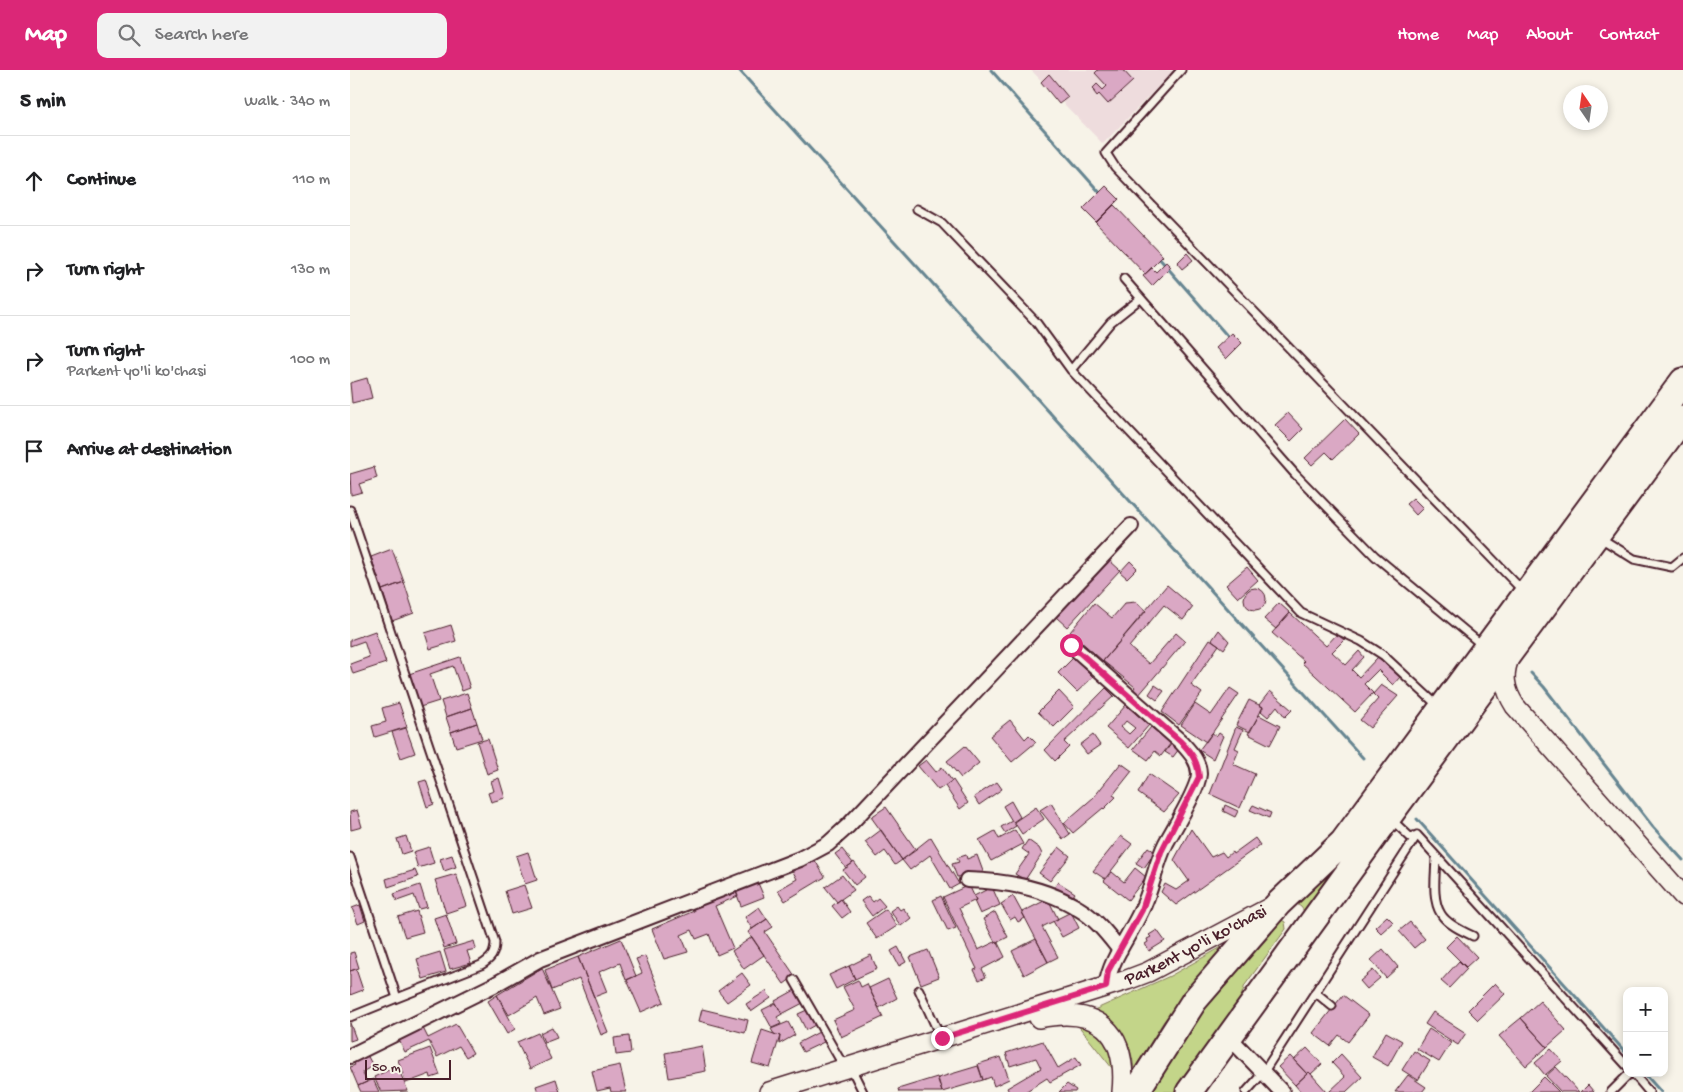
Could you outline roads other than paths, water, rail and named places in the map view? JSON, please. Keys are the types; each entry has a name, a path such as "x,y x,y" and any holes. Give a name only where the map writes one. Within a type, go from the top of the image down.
{"highway":[{"path":"1136,1092 1194,1001 1278,904 1342,842 1683,381"},
{"path":"1189,1092 1473,702 1678,429"},
{"path":"1229,1036 1256,978 1292,928 1292,913 1278,904"}],"street":[{"path":"350,1056 494,985 540,959 800,859 828,844 882,790 1131,526"},
{"path":"1519,640 1505,669 1507,690 1515,706 1683,896"},
{"path":"1071,645 1181,742 1192,754 1198,766 1199,777 1194,790 1161,852 1142,910 1108,971 1106,987"},
{"path":"1473,702 1487,697 1498,697 1515,706"},
{"path":"967,880 999,880 1048,894 1080,909 1103,929 1120,950"},
{"name":"Parkent yo'li ko'chasi","path":"794,1092 942,1038 1148,972 1278,904"},
{"name":"Parkent yo'li ko'chasi","path":"769,1092 1011,1026 1065,1014 1083,1016 1094,1020 1110,1034 1118,1047 1123,1071 1122,1092"},
{"path":"1229,1036 1282,1092"}],"lane":[{"path":"1181,70 1106,153 1115,167 1526,594"},
{"path":"917,209 942,223 949,230 1036,322 1071,370 1301,613 1361,641 1382,655 1441,709"},
{"path":"1124,279 1295,474 1376,556 1486,649"},
{"path":"1071,370 1111,322 1140,299"},
{"path":"350,510 495,942 495,951 490,959 481,966 350,1017"},
{"path":"1597,536 1634,559 1672,567 1683,558"},
{"path":"1389,816 1436,856 1623,1062"},
{"path":"1246,1092 1263,1073 1414,836"},
{"path":"350,856 397,998"},
{"path":"1436,856 1436,895 1441,914 1454,926 1473,936"},
{"path":"794,980 839,1058 851,1070 863,1092"},
{"path":"919,990 942,1038"},
{"path":"1315,992 1332,1006"},
{"path":"1611,1092 1627,1077"},
{"path":"1635,1077 1650,1092"}],"waterway":[{"path":"739,70 1363,758"},
{"path":"991,70 1102,195"},
{"path":"1158,257 1230,339"},
{"path":"1531,673 1653,827 1683,860"},
{"path":"1417,819 1623,1050"},
{"path":"1648,1077 1661,1092"}]}
